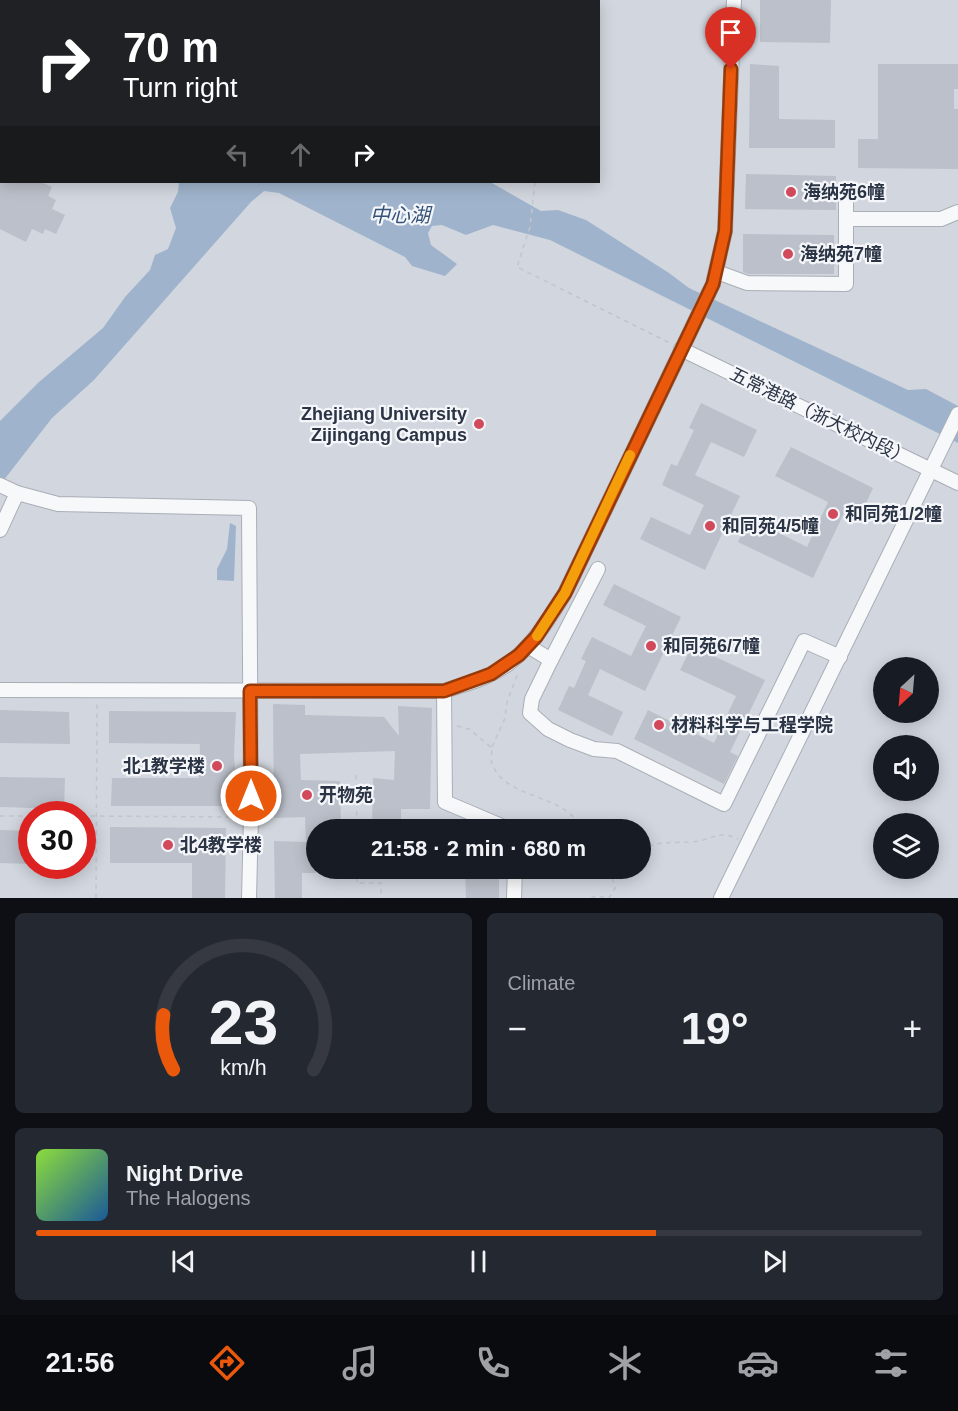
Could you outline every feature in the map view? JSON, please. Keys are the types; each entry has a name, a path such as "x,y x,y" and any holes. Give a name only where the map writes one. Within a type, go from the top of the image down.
{"street":[{"path":"0,690 444,691 491,674 523,651 543,627 565,593 715,278 725,231 734,0"},
{"path":"715,278 747,283 846,284 846,199"},
{"path":"846,219 941,219 958,212"},
{"name":"五常港路（浙大校内段）","path":"681,349 958,483"},
{"path":"721,898 958,414"},
{"path":"0,530 9,489 58,504 249,508 251,817 249,898"},
{"path":"598,569 532,699 530,713 548,729 594,749 618,751 724,804 804,640 840,657"},
{"path":"523,651 551,660"},
{"path":"444,691 445,802 485,819"},
{"path":"514,898 515,879"}],"path":[{"path":"535,183 525,247 517,267 681,349"},
{"path":"523,651 519,670 507,702 505,718 492,748 492,766 503,779 571,814 576,819"},
{"path":"97,691 96,817 251,817"},
{"path":"444,727 455,726 469,729 492,748"},
{"path":"356,775 357,819"},
{"path":"0,816 18,816"},
{"path":"651,846 671,841 693,842 721,834 747,844"},
{"path":"96,879 96,898"},
{"path":"357,879 357,883 381,883 381,898"},
{"path":"591,898 597,896 609,898 615,888 613,879"}],"shaded area":[{"name":"Zhejiang University Zijingang Campus","path":"600,0 958,0 958,898 0,898 0,183 600,183"}],"water":[{"name":"中心湖","path":"179,183 492,183 541,211 558,210 586,220 689,288 908,390 926,389 958,406 958,443 550,240 493,225 466,235 442,225 432,226 428,233 431,245 457,264 445,276 412,266 405,257 279,193 264,191 251,202 94,380 52,418 0,485 0,421 39,382 103,328 125,297 150,270 155,255 168,249 176,228 170,208 178,192"},
{"path":"230,523 236,526 234,581 217,580 217,569 227,549"}],"building":[{"path":"760,0 831,0 830,43 760,42"},
{"path":"750,64 779,66 779,119 835,120 835,148 749,148"},
{"path":"878,64 958,64 958,89 954,89 954,109 958,109 958,169 858,168 858,139 878,139"},
{"name":"海纳苑6幢","path":"746,174 836,176 836,210 745,209"},
{"path":"0,183 43,183 52,187 48,196 56,200 52,209 65,215 56,234 45,229 43,234 32,229 26,242 0,229"},
{"name":"海纳苑7幢","path":"743,234 834,235 834,274 748,274 743,272"},
{"name":"和同苑4/5幢","path":"701,403 757,430 744,457 711,442 695,475 740,496 705,570 640,539 651,517 690,535 704,505 662,485 671,464 677,466 694,430 689,428"},
{"name":"和同苑1/2幢","path":"791,447 873,488 859,518 845,511 813,578 738,542 749,518 807,547 828,502 775,476"},
{"name":"和同苑6/7幢","path":"614,584 681,617 645,691 600,669 588,695 623,712 612,736 558,710 569,686 574,688 586,661 581,659 592,637 631,656 646,626 603,605"},
{"name":"材料科学与工程学院","path":"692,646 765,680 730,752 738,756 724,784 634,739 648,710 714,743 736,696 680,670"},
{"name":"开物苑","path":"273,704 305,705 305,715 384,717 399,736 398,706 432,708 430,809 401,809 401,819 372,819 373,778 394,780 395,751 300,754 301,780 340,781 341,819 306,819 306,842 305,817 274,818"},
{"path":"0,710 69,712 70,744 0,743"},
{"name":"北1教学楼","path":"109,711 236,712 234,754 237,806 111,806 112,778 199,778 200,744 109,743"},
{"path":"0,777 65,778 64,801 18,801 18,808 0,807"},
{"name":"北4教学楼","path":"110,827 226,828 225,898 192,898 192,863 110,863"},
{"path":"0,830 18,831 18,864 0,863"},
{"name":"开物苑","path":"274,841 306,842 306,873 302,873 302,898 275,898"},
{"path":"465,879 499,879 499,898 466,898"}],"slow traffic":[{"path":"537,636 565,593 630,455"}],"place":[{"name":"海纳苑6幢","path":"791,192"},
{"name":"海纳苑7幢","path":"788,254"},
{"name":"Zhejiang University Zijingang Campus","path":"479,424"},
{"name":"和同苑1/2幢","path":"833,514"},
{"name":"和同苑4/5幢","path":"710,526"},
{"name":"和同苑6/7幢","path":"651,646"},
{"name":"材料科学与工程学院","path":"659,725"},
{"name":"北1教学楼","path":"217,766"},
{"name":"开物苑","path":"307,795"},
{"name":"北4教学楼","path":"168,845"}],"route":[{"path":"251,796 250,691 444,691 491,674 508,664 524,651 550,618 565,593 717,272 725,231 731,69"}]}
